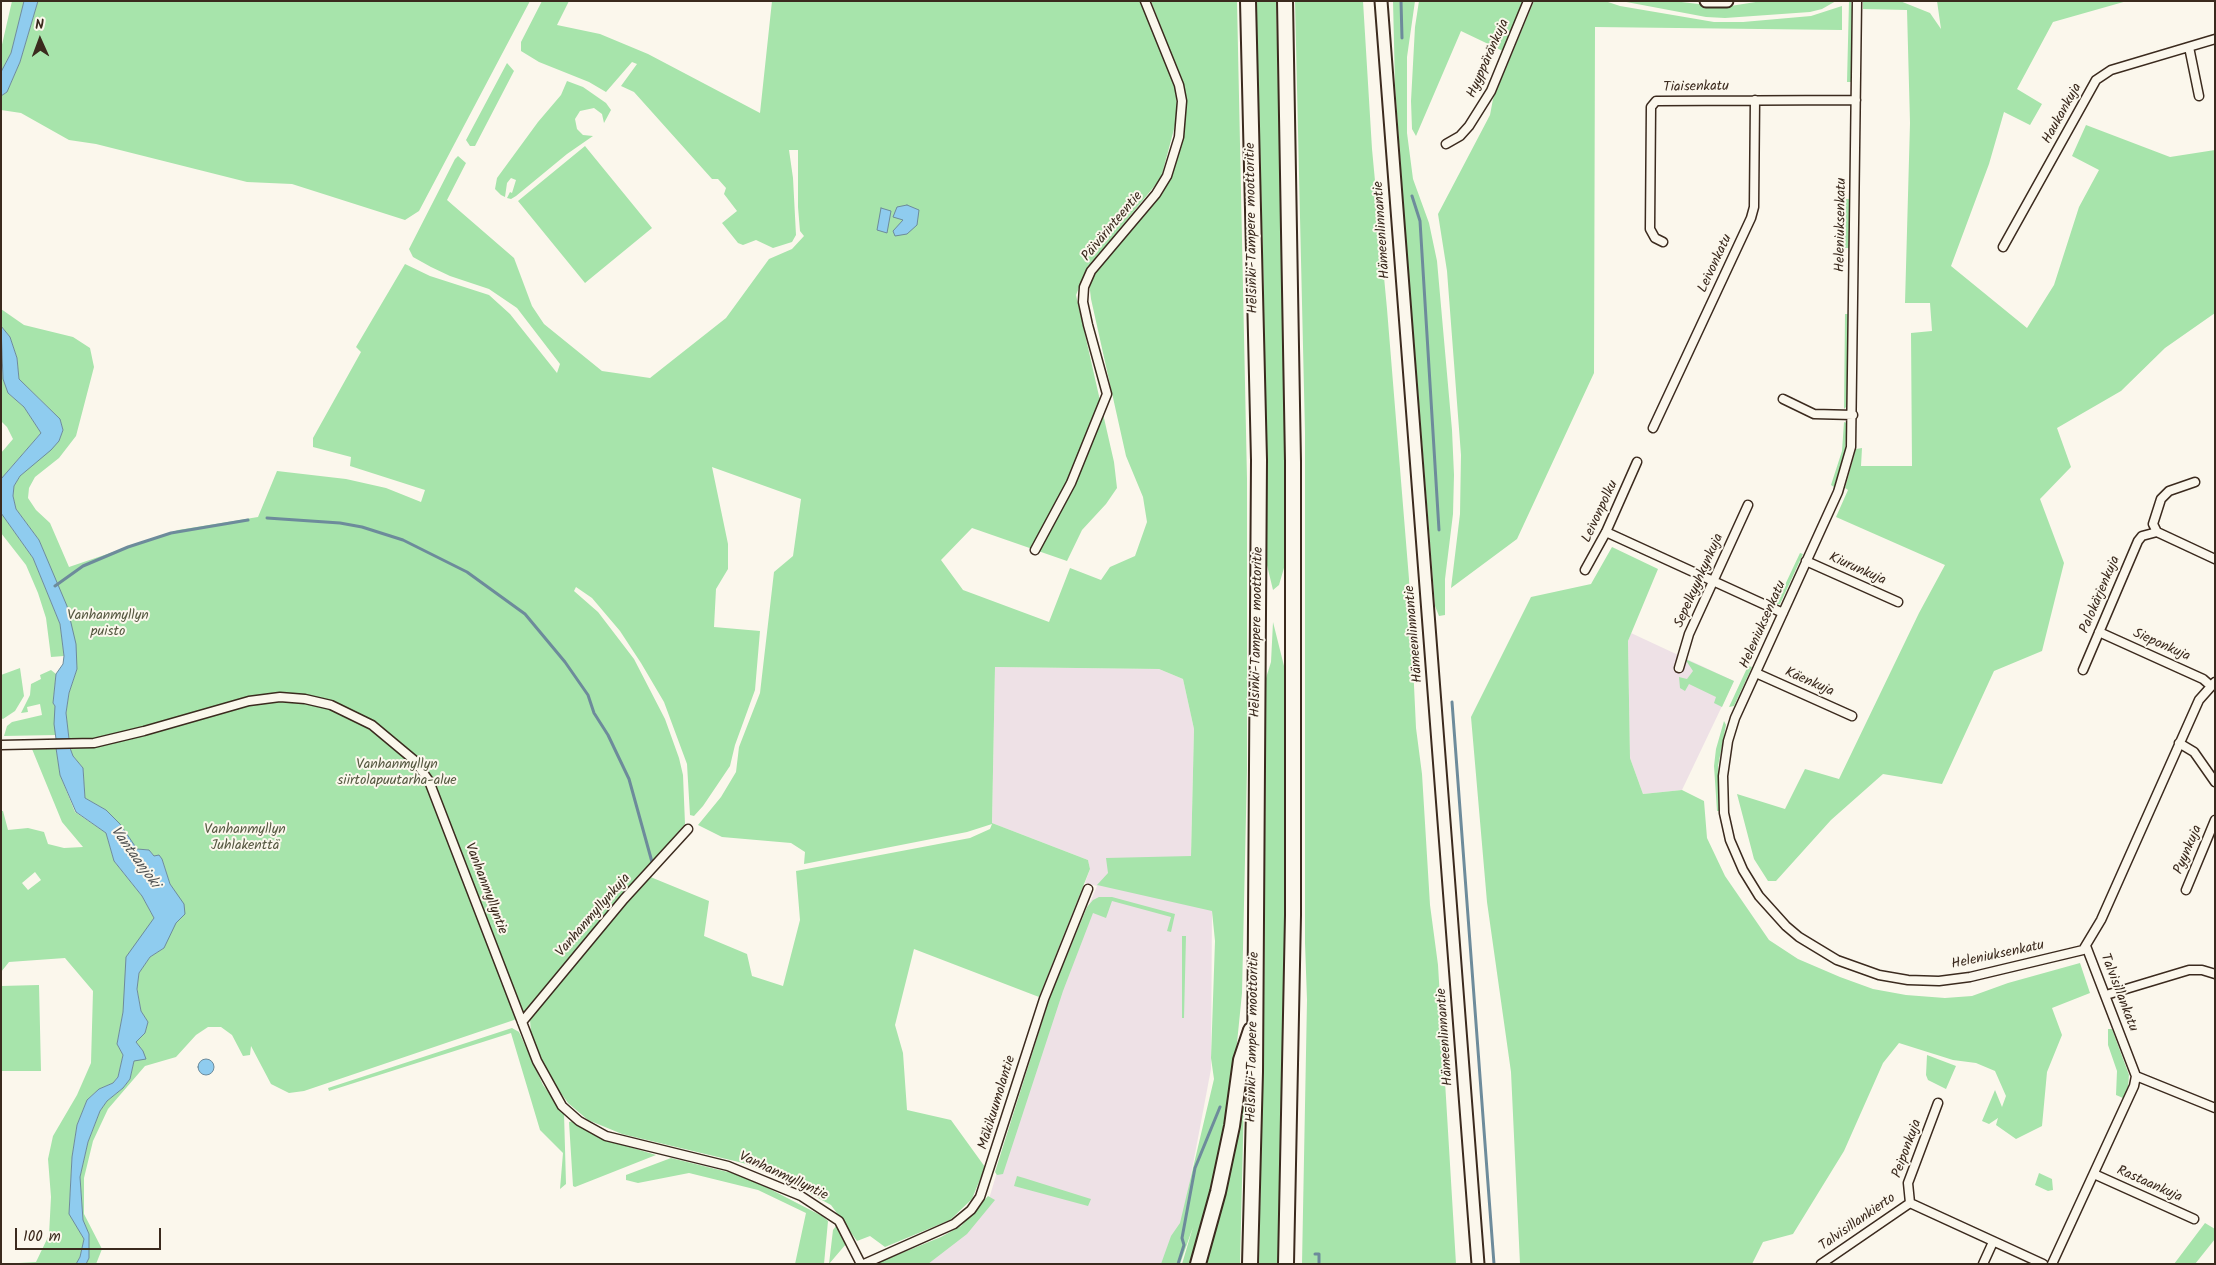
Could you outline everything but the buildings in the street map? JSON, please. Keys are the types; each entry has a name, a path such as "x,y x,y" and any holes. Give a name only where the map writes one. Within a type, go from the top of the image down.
{"highway":[{"name":"Helsinki-Tampere moottoritie","path":"1248,1 1259,460 1255,1020 1250,1264"},
{"path":"1285,1 1293,462 1293,915 1286,1264"},
{"path":"1198,1264 1220,1182 1232,1126 1241,1060 1255,1020"}],"main road":[{"name":"Hämeenlinnantie","path":"1381,1 1478,1264"},
{"path":"1706,1 1727,1"}],"street":[{"name":"Päivärinteentie","path":"1035,550 1071,483 1107,394 1083,302 1084,287 1091,270 1156,194 1167,176 1179,137 1182,101 1179,85 1145,1"},
{"name":"Hyyppäränkuja","path":"1446,144 1460,136 1491,91 1528,1"},
{"name":"Heleniuksenkatu","path":"1857,1 1851,447 1846,469 1735,718 1728,741 1723,776 1724,813 1730,840 1746,876 1759,896 1792,932 1819,951 1860,970 1924,982 1970,977 2083,950 2086,946"},
{"name":"Haukankuja","path":"2003,247 2096,80 2111,70 2215,39"},
{"path":"2189,47 2199,96"},
{"name":"Tiaisenkatu","path":"1663,242 1655,238 1650,229 1651,107 1653,104 1660,100 1856,100"},
{"name":"Leivonkatu","path":"1653,428 1751,218 1754,207 1755,100"},
{"path":"1783,399 1814,414 1852,415"},
{"name":"Leivonpolku","path":"1585,570 1606,532 1638,462"},
{"path":"2195,482 2169,491 2161,499 2152,524 2157,532 2215,559"},
{"name":"Sepelkyyhkynkuja","path":"1679,668 1689,634 1748,505"},
{"path":"1606,532 1783,612"},
{"name":"Palokärjenkuja","path":"2083,670 2138,540 2148,533 2157,532"},
{"name":"Kiurunkuja","path":"1806,561 1898,602"},
{"name":"Sieponkuja","path":"2099,632 2213,684"},
{"name":"Käenkuja","path":"1756,673 1852,716"},
{"name":"Talvisillankatu","path":"2136,1076 2086,946 2101,920 2199,700 2213,684"},
{"name":"Vanhanmyllyntie","path":"1,745 94,743 249,701 280,698 305,699 331,705 372,725 414,760 429,781 537,1062 555,1096 579,1121 606,1136 623,1142 728,1166 801,1196 839,1222 863,1264"},
{"path":"2179,743 2189,747 2194,752 2215,782"},
{"name":"Pyynkuja","path":"2186,890 2215,820"},
{"name":"Vanhanmyllynkuja","path":"522,1022 624,899 688,829"},
{"name":"Mäkikuumolantie","path":"863,1264 954,1224 971,1210 980,1197 1044,999 1088,889"},
{"path":"2106,995 2189,970 2209,971 2215,974"},
{"path":"2052,1264 2134,1086 2136,1076 2215,1108"},
{"name":"Peiponkuja","path":"1910,1203 1908,1182 1938,1103"},
{"name":"Rastaankuja","path":"2094,1174 2194,1219"},
{"path":"1910,1203 2043,1264"},
{"name":"Talvisillankierto","path":"1821,1264 1910,1203"},
{"path":"1983,1264 1992,1242"}],"shaded area":[{"path":"1631,633 1734,681 1682,790 1643,794 1630,758 1628,641"},
{"path":"995,667 1159,669 1183,679 1194,729 1191,856 1212,911 1211,1069 1178,1244 1168,1264 922,1264 988,1202 1050,997 1097,886 1085,883 1090,869 1088,860 992,823"}],"green space":[{"path":"12,1 24,1 11,53 1,72 1,49"},
{"path":"38,1 530,1 419,211 405,220 292,184 247,182 96,144 69,140 21,113 1,110 1,96 7,92 20,62"},
{"path":"542,1 569,1 557,25 600,34 648,54 760,113 772,1 1143,1 1174,79 1178,114 1161,178 1086,270 1076,295 1114,462 1117,488 1106,504 1082,530 1067,561 972,528 941,560 963,590 1049,622 1070,568 1101,580 1110,567 1135,556 1147,522 1143,497 1126,456 1091,299 1089,282 1163,192 1180,149 1184,104 1183,90 1179,74 1151,1 1237,1 1247,479 1247,770 1242,993 1233,1083 1219,1163 1191,1264 1182,1264 1193,1227 1180,1264 1161,1264 1171,1236 1180,1223 1214,1079 1211,1058 1215,941 1212,911 1097,885 1108,873 1106,858 1191,856 1194,729 1183,679 1159,669 995,667 992,823 1088,860 1090,869 1039,997 914,949 895,1025 903,1053 907,1110 951,1120 985,1167 972,1199 950,1220 885,1247 870,1236 857,1241 831,1205 783,1179 743,1163 622,1134 588,1120 568,1103 548,1075 531,1033 530,1020 648,876 709,901 704,936 747,954 752,976 783,986 800,920 796,871 970,838 990,829 992,824 967,832 804,864 805,852 791,843 722,837 698,825 721,797 736,772 739,747 760,693 774,572 793,556 801,499 712,467 728,544 728,569 716,589 714,627 760,631 755,690 735,745 730,766 703,806 694,816 690,815 687,764 664,702 620,631 592,598 576,587 574,591 598,612 634,659 665,719 683,775 685,824 594,928 528,1010 514,1020 304,1091 289,1093 271,1084 251,1046 250,1055 243,1056 232,1035 221,1027 208,1027 196,1035 176,1057 145,1066 108,1109 93,1141 84,1178 84,1214 102,1249 96,1264 86,1264 89,1258 89,1234 83,1221 80,1177 88,1142 100,1111 107,1101 123,1088 130,1079 134,1061 143,1051 136,1042 145,1033 148,1022 141,1011 137,988 139,973 150,957 164,948 179,900 170,884 162,859 154,856 149,850 137,849 120,824 106,810 85,798 83,768 73,756 70,748 66,713 69,693 77,669 66,606 39,540 16,509 13,496 14,486 20,476 59,441 63,430 60,419 19,379 17,358 10,337 1,326 1,309 24,325 73,337 90,348 94,367 76,436 59,458 35,477 29,488 28,498 36,510 50,523 69,567 178,530 258,517 277,471 346,479 386,488 421,502 425,490 350,466 351,457 313,447 313,438 361,352 356,347 405,264 430,276 489,295 510,314 557,373 560,364 517,308 489,289 450,276 431,267 413,257 409,249 458,156 466,163 447,200 514,258 532,306 544,324 602,371 650,378 726,318 769,259 792,249 804,236 800,231 798,207 798,150 789,150 793,178 796,235 792,242 773,248 756,240 743,245 738,243 722,223 737,211 724,194 726,188 718,179 712,179 634,92 621,86 637,64 632,62 606,92 589,82 539,62 521,51 521,42"},
{"path":"1256,1 1276,1 1283,299 1286,561 1279,585 1273,590 1266,561 1264,297"},
{"path":"1295,1 1363,1 1372,149 1409,579 1416,728 1422,774 1430,905 1438,965 1456,1264 1302,1264 1307,1000 1305,943 1305,433"},
{"path":"1393,1 1415,1 1407,57 1407,133 1413,179 1429,223 1437,261 1452,430 1453,514 1445,579 1445,615 1439,616 1435,606 1405,226 1395,85"},
{"path":"1419,1 1523,1 1523,8 1505,52 1461,31 1416,136 1412,129 1411,101 1415,27"},
{"path":"1534,1 1605,1 1620,6 1714,22 1743,22 1811,16 1842,6 1842,30 1595,27 1594,373 1517,539 1451,588 1460,514 1461,455 1447,271 1438,214 1490,115 1493,99"},
{"path":"1621,1 1673,1 1724,7 1762,1 1836,1 1822,9 1810,12 1725,18 1706,17"},
{"path":"1849,1 1851,1 1852,9 1851,82 1847,82"},
{"path":"1863,1 1900,1 1930,13 1941,29 1937,1 2127,1 2053,22 2017,89 2042,104 2030,125 2004,112 1989,164 1951,266 2027,328 2054,285 2079,207 2099,170 2072,156 2086,125 2170,157 2215,150 2215,313 2165,348 2121,391 2057,428 2071,467 2040,499 2064,563 2042,651 1994,671 1942,784 1883,774 1831,820 1776,881 1768,881 1754,859 1737,794 1785,809 1805,769 1839,779 1919,613 1945,565 1836,517 1848,490 1845,488 1856,449 1862,448 1861,466 1912,466 1911,333 1932,331 1930,303 1905,303 1910,123 1907,10 1863,9"},
{"path":"507,63 514,71 475,146 470,146 466,140"},
{"path":"567,81 583,87 606,103 611,110 604,123 602,114 594,108 580,111 575,119 577,129 583,135 593,136 567,154 516,196 511,199 507,198 510,192 512,193 516,180 511,178 507,183 505,197 501,195 495,189 497,178 538,122 561,95"},
{"path":"585,146 652,228 585,283 518,201"},
{"path":"1846,199 1850,199 1849,248 1845,248"},
{"path":"1845,314 1848,314 1848,405 1844,409"},
{"path":"1,361 3,379 8,393 24,407 41,433 1,479 1,453 13,439 7,427 1,421"},
{"path":"1844,422 1847,423 1845,452 1834,487 1831,485 1842,451"},
{"path":"1,513 33,558 60,624 64,656 51,657 46,618 38,593 26,565 1,533"},
{"path":"1612,547 1658,569 1628,641 1630,758 1643,794 1682,790 1704,801 1707,838 1725,876 1769,940 1798,959 1840,977 1873,989 1906,995 1945,998 1972,996 2008,983 2080,963 2090,993 2052,1008 2062,1035 2047,1072 2042,1126 2016,1139 1996,1125 1998,1118 1989,1124 1982,1121 1995,1090 2002,1107 2006,1096 1995,1071 1976,1063 1953,1060 1899,1043 1883,1063 1844,1151 1793,1234 1763,1242 1752,1264 1520,1264 1511,1072 1487,902 1471,717 1531,597 1591,584"},
{"path":"1800,553 1803,554 1780,604 1776,604"},
{"path":"1273,622 1286,674 1287,697 1285,1010 1279,1264 1259,1264 1264,1010 1266,678 1271,662"},
{"path":"1685,659 1734,681 1722,707 1714,703 1716,697 1689,684 1685,691 1680,688 1679,677 1687,679 1693,671"},
{"path":"1748,666 1752,667 1734,706 1729,707"},
{"path":"20,668 24,696 15,711 3,719 1,718 1,675"},
{"path":"51,670 56,674 53,703 55,706 55,735 4,736 7,726 12,722 42,715 40,704 27,707 28,712 21,713 30,695 31,684 41,679 40,675"},
{"path":"1724,721 1726,725 1718,766 1719,811 1717,811 1714,766 1716,749"},
{"path":"56,748 60,775 75,812 106,833 114,861 142,896 154,918 143,936 123,1012 117,1044 123,1055 118,1077 113,1083 99,1089 87,1100 77,1125 72,1157 69,1213 84,1239 80,1257 76,1264 1,1264 36,1262 49,1235 51,1197 48,1159 53,1136 77,1095 91,1063 93,991 65,958 9,962 1,972 1,811 3,811 8,830 28,828 44,832 48,844 64,848 83,847 62,822 32,749","holes":["35,872 41,880 28,890 22,883"]},
{"path":"1099,897 1112,897 1175,914 1171,932 1167,931 1171,917 1112,901 1106,918 1093,913 1063,991 1003,1174 997,1175 995,1172 1050,997 1087,907 1093,900"},
{"path":"1182,936 1186,936 1184,1018 1182,1018"},
{"path":"39,985 41,1071 1,1071 1,986"},
{"path":"512,1028 519,1032 543,1085 564,1113 566,1184 560,1189 563,1153 540,1130 511,1033 329,1091 328,1088"},
{"path":"2108,1029 2112,1029 2129,1075 2128,1087 2123,1098 2116,1095 2117,1071 2108,1045"},
{"path":"1927,1055 1956,1066 1946,1089 1928,1080 1926,1075"},
{"path":"1244,1099 1240,1264 1203,1264 1241,1101"},
{"path":"573,1121 595,1135 656,1155 575,1187 573,1186 569,1122"},
{"path":"671,1158 736,1174 822,1216 828,1221 824,1264 795,1264 806,1213 758,1190 689,1173 638,1183 626,1180 626,1175"},
{"path":"2039,1173 2052,1179 2053,1190 2048,1191 2035,1185"},
{"path":"1017,1176 1091,1199 1088,1206 1014,1186"},
{"path":"988,1196 995,1200 967,1234 928,1264 875,1264 941,1237 961,1226"},
{"path":"2205,1223 2215,1229 2215,1239 2195,1264 2174,1264"},
{"path":"836,1226 846,1244 829,1264 833,1230"}],"water":[{"path":"24,1 38,1 20,62 7,92 1,96 1,72 11,53"},
{"path":"907,205 919,210 917,225 907,234 895,236 893,231 903,220 893,217 897,207"},
{"path":"881,208 891,211 887,233 877,230"},
{"path":"1,326 10,337 17,358 19,379 60,419 63,430 59,441 51,450 20,476 14,486 13,496 16,509 39,540 67,606 76,644 77,669 69,693 66,713 69,739 56,739 54,724 55,706 53,703 56,674 63,664 64,656 60,624 33,558 1,513 1,479 41,433 24,407 8,393 3,379"},
{"name":"Vantaanjoki","path":"56,748 70,748 73,756 83,768 85,798 106,810 120,824 137,849 149,850 154,856 159,855 170,884 184,904 185,914 176,923 164,948 150,957 139,973 137,989 141,1011 148,1022 145,1033 136,1042 146,1059 134,1061 130,1079 123,1088 107,1101 100,1111 88,1142 80,1177 83,1220 89,1234 89,1258 86,1264 76,1264 80,1257 84,1239 69,1214 72,1157 77,1125 87,1100 99,1089 113,1083 118,1077 123,1055 117,1044 123,1012 126,957 154,918 142,896 114,861 106,833 76,812 60,775"},
{"path":"206,1059 214,1067 206,1075 198,1067"}],"waterway":[{"path":"1401,1 1402,38"},
{"path":"1412,196 1420,221 1439,530"},
{"path":"267,518 340,523 362,527 403,540 467,572 525,614 565,662 588,695 594,713 608,735 629,779 652,862"},
{"path":"55,586 83,566 128,547 171,533 248,520"},
{"path":"1452,702 1494,1264"},
{"path":"1178,1264 1184,1245 1182,1238 1195,1168 1220,1107"},
{"path":"1315,1254 1319,1254 1319,1264"}],"park label":[{"name":"Vanhanmyllyn puisto","path":"108,626"},
{"name":"Vanhanmyllyn siirtolapuutarha-alue","path":"397,774"},
{"name":"Vanhanmyllyn Juhlakenttä","path":"245,840"}]}
